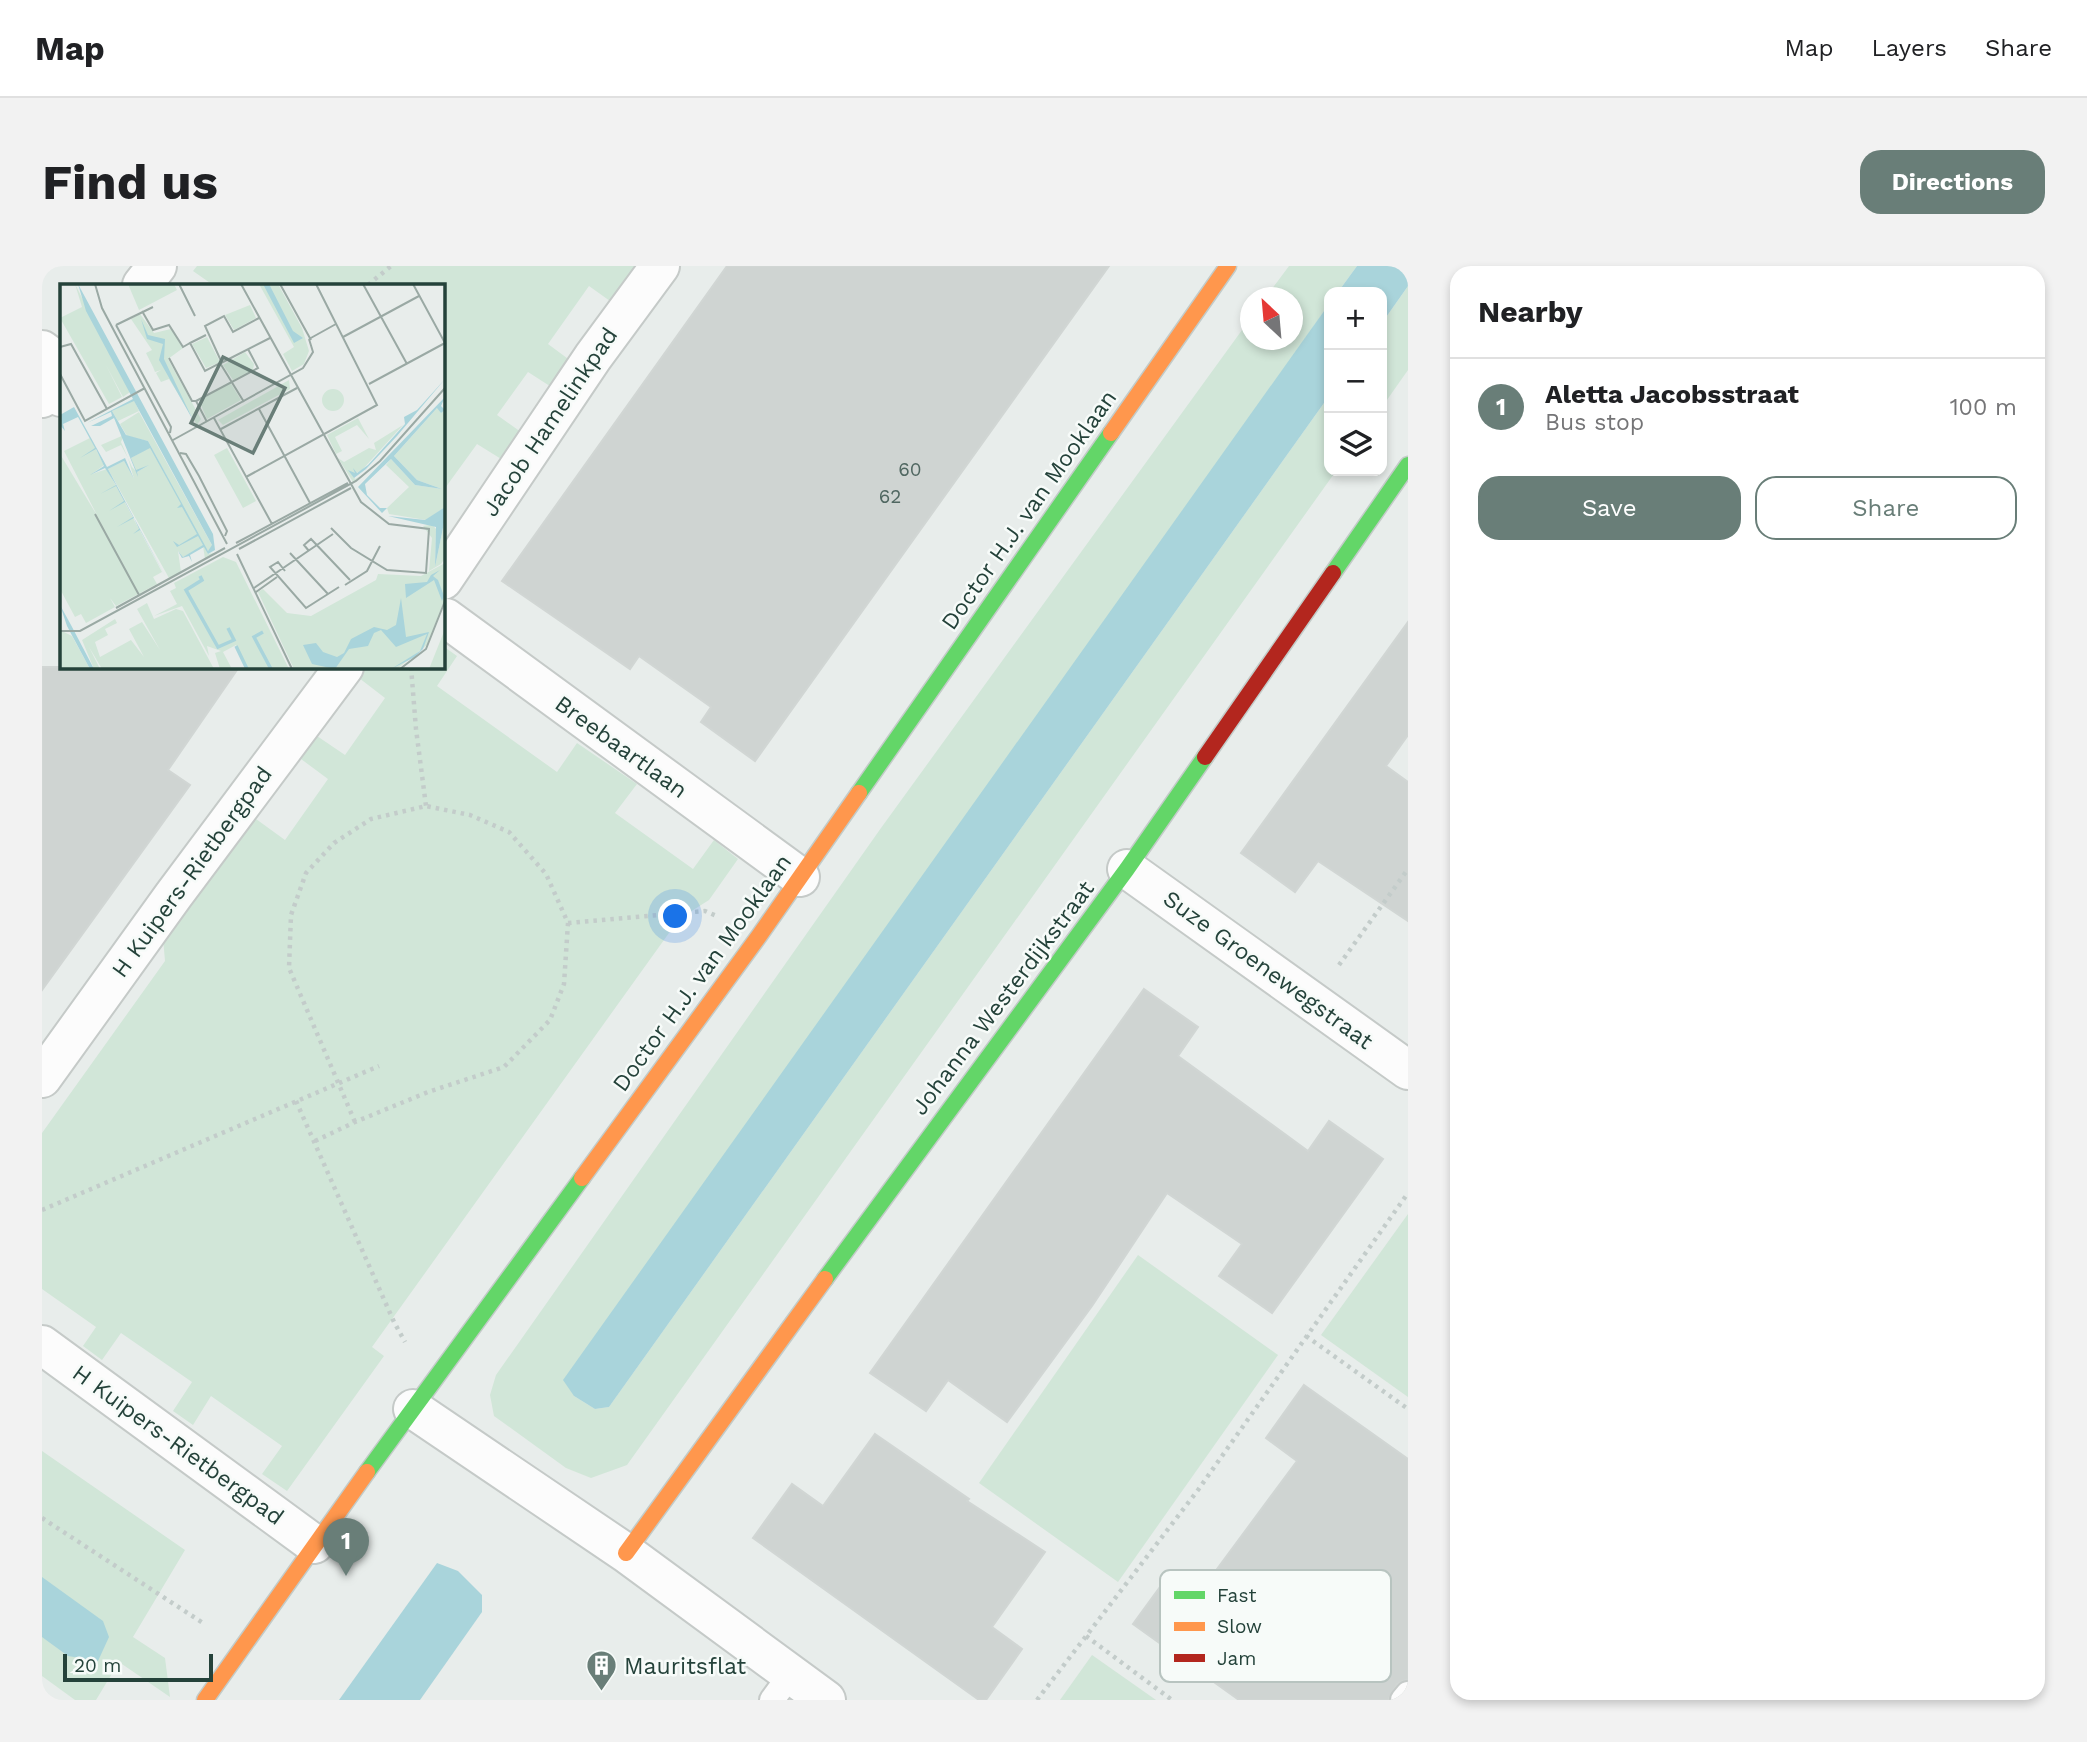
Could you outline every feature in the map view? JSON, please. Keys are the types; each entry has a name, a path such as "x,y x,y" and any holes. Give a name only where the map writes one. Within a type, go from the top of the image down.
{"street":[{"path":"143,284 157,266"},
{"name":"Jacob Hamelinkpad","path":"444,579 593,357 660,266"},
{"name":"Doctor H.J. van Mooklaan","path":"205,1700 314,1544 759,936 1228,266"},
{"path":"42,350 55,385"},
{"name":"Johanna Westerdijkstraat","path":"626,1553 918,1150 1127,869 1408,465"},
{"name":"Breebaartlaan","path":"444,619 800,877"},
{"name":"H Kuipers-Rietbergpad","path":"42,1078 173,896 343,668"},
{"name":"Suze Groenewegstraat","path":"1127,869 1408,1070"},
{"name":"H Kuipers-Rietbergpad","path":"42,1345 314,1544"},
{"path":"422,1398 626,1553 782,1687 826,1700"}],"lane":[{"path":"1403,1700 1408,1694"}],"path":[{"path":"369,284 391,266"},
{"path":"411,668 425,806"},
{"path":"315,1141 428,1092 504,1067 550,1020 564,984 568,923 546,874 509,832 470,814 425,806 371,819 334,843 306,873 291,915 289,968 355,1122"},
{"path":"1312,1002 1408,869"},
{"path":"568,923 705,911 759,936"},
{"path":"42,1210 379,1066"},
{"path":"296,1101 394,1322 422,1398"},
{"path":"1037,1700 1198,1490 1408,1193"},
{"path":"1306,1336 1408,1409"},
{"path":"42,1518 242,1648"},
{"path":"1086,1636 1172,1700"}],"green space":[{"path":"197,266 654,266 617,306 589,286 548,344 575,364 556,390 528,372 497,415 525,435 506,462 477,444 444,490 444,284 212,284 193,271"},
{"path":"1289,266 1357,266 1342,287 1324,287 1324,311 1303,342 1303,287 1273,287"},
{"path":"1408,286 1408,370 1387,400 1387,350 1387,316"},
{"path":"1240,333 1240,350 1297,350 574,1396 595,1409 609,1407 1324,403 1324,476 1332,476 627,1465 591,1478 566,1468 494,1416 490,1395 496,1375 881,828"},
{"path":"444,647 457,656 437,686 557,772 577,743 637,784 615,813 693,869 714,840 738,859 709,900 679,919 372,1347 384,1356 287,1491 262,1474 282,1446 211,1396 193,1425 173,1411 192,1382 121,1333 102,1360 83,1346 96,1327 42,1289 42,1133 165,961 163,938 239,832 256,819 285,840 328,779 301,759 317,736 345,755 385,698 359,678 366,668 444,668"},
{"path":"1408,1214 1408,1397 1321,1335"},
{"path":"1138,1255 1278,1355 1118,1582 979,1483"},
{"path":"42,1451 185,1550 133,1637 165,1658 170,1697 119,1662 96,1700 75,1700 42,1676"},
{"path":"1092,1655 1156,1700 1060,1700"}],"water":[{"path":"1357,266 1408,266 1408,286 1387,316 1387,287 1342,287"},
{"path":"1324,311 1324,403 609,1407 595,1409 574,1396 563,1380 1296,350 1303,350 1303,341"},
{"path":"437,1563 458,1571 482,1595 482,1612 420,1700 339,1700"},
{"path":"42,1577 103,1621 109,1637 98,1661 68,1656 42,1637"}],"building":[{"path":"727,266 1109,266 755,761 701,722 711,707 639,656 630,669 502,581"},
{"path":"1408,622 1408,735 1386,766 1408,782 1408,921 1318,861 1295,892 1241,853"},
{"path":"42,667 238,668 168,770 190,785 42,990"},
{"path":"1144,989 1198,1027 1178,1056 1308,1151 1329,1121 1383,1159 1272,1313 1219,1276 1242,1244 1167,1193 1092,1306 1007,1422 948,1380 926,1411 870,1373"},
{"path":"1304,1385 1408,1459 1408,1679 1397,1684 1388,1700 1239,1700 1214,1682 1391,1682 1391,1570 1216,1570 1297,1461 1266,1438"},
{"path":"875,1434 969,1499 967,1501 1045,1552 992,1627 1022,1649 986,1700 979,1700 753,1538 792,1484 823,1506"},
{"path":"1160,1587 1160,1643 1133,1624"}],"traffic: fast":[{"path":"859,793 1111,433"},
{"path":"1333,573 1408,465"},
{"path":"825,1279 1127,869 1205,757"},
{"path":"367,1472 582,1178"}],"traffic: slow":[{"path":"1111,433 1228,266"},
{"path":"582,1178 759,936 859,793"},
{"path":"626,1553 825,1279"},
{"path":"205,1700 367,1472"}],"traffic: jam":[{"path":"1205,757 1333,573"}],"place":[{"name":"Aletta Jacobsstraat","path":"346,1576"},
{"name":"Mauritsflat","path":"601,1693"}]}
